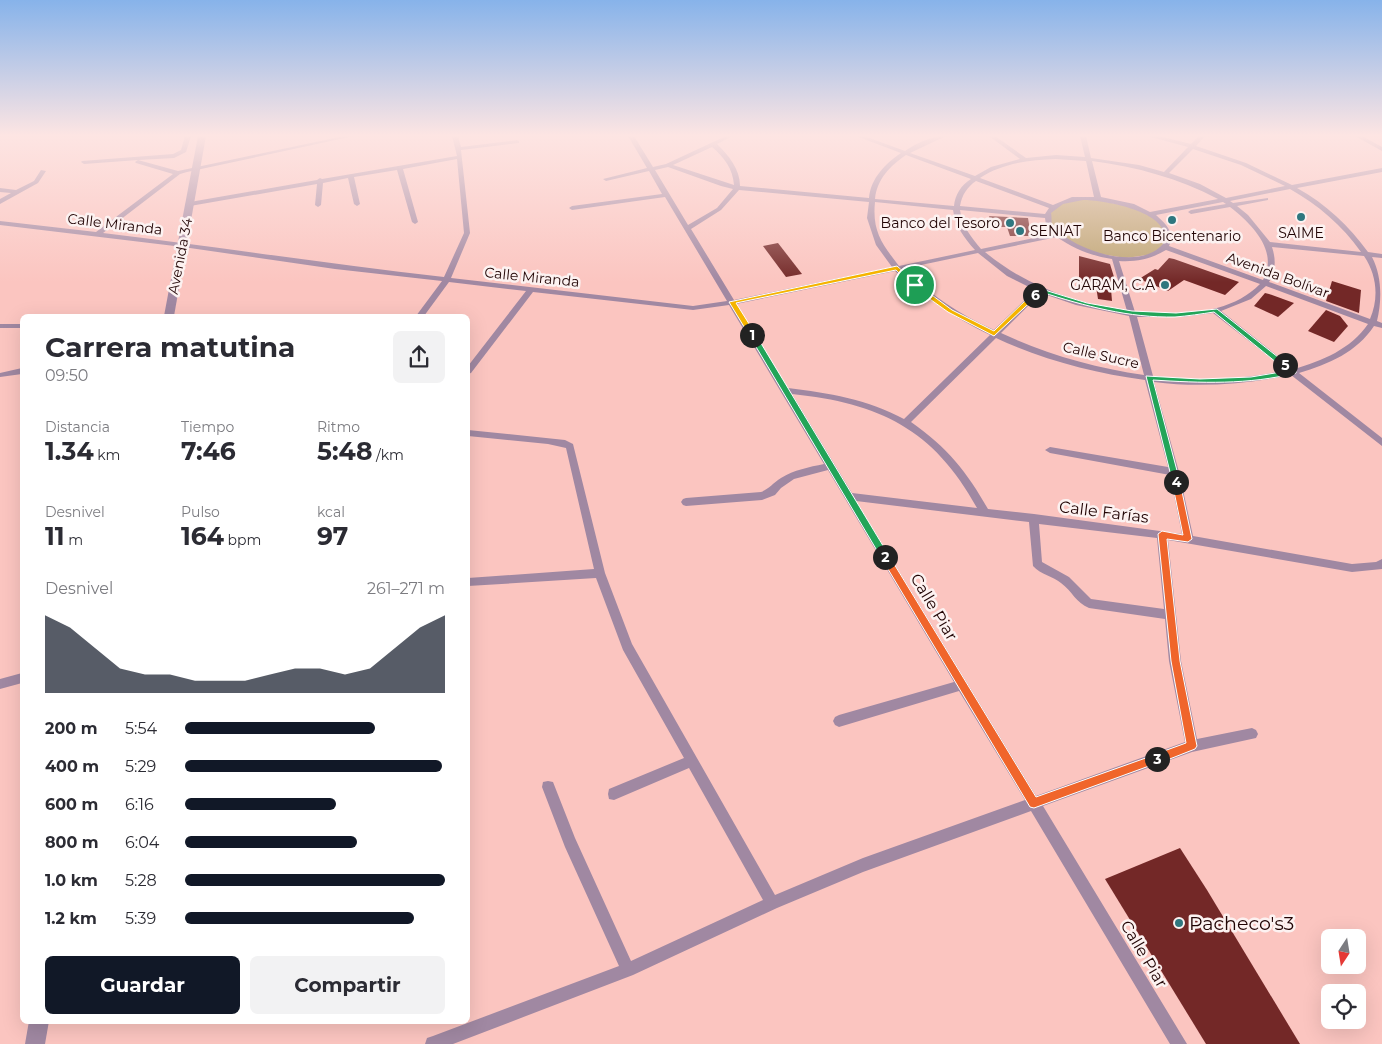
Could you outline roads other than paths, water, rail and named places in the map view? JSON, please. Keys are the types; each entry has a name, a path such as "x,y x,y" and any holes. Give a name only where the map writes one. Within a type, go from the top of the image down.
{"street":[{"path":"0,202 30,185"},
{"path":"97,235 163,185"},
{"name":"Avenida 34","path":"168,314 193,185"},
{"path":"190,204 294,185"},
{"path":"318,205 320,185"},
{"path":"352,185 357,204"},
{"path":"404,185 415,222"},
{"path":"422,314 447,280 467,233 463,185"},
{"name":"Calle Piar","path":"659,185 688,228 961,685 1179,1044"},
{"path":"722,185 737,188 870,202 1047,216"},
{"name":"Calle Sucre","path":"876,185 870,202 870,217 874,233 884,250 897,268 915,285 964,319 994,334 1034,350 1078,364 1149,378 1200,381 1235,380 1293,372 1322,362 1344,351 1361,338 1372,323 1379,304 1380,294 1376,274 1367,255 1342,225 1299,192 1285,185"},
{"path":"968,185 961,192 956,209 957,217 964,234 979,251 998,267 1040,290 1086,305 1132,313 1176,315 1215,310 1244,300 1264,284 1272,265 1267,244 1255,226 1231,205 1192,185"},
{"path":"992,185 1053,207"},
{"path":"1095,185 1098,198"},
{"path":"1149,214 1302,185"},
{"path":"1156,219 1339,185"},
{"path":"688,228 719,209 737,188"},
{"path":"0,190 15,192"},
{"path":"572,208 666,196"},
{"path":"1098,198 1125,204 1149,214 1168,233 1168,243 1165,247 1146,257 1115,258 1088,252 1070,244 1057,235 1049,226 1047,216 1053,207 1071,199 1098,198"},
{"name":"Calle Miranda","path":"0,223 183,245 335,267 693,308 704,308 1057,235"},
{"path":"1267,244 1382,256"},
{"name":"Avenida Bolívar","path":"1165,247 1382,326"},
{"path":"1115,258 1132,313 1174,472 1188,539"},
{"path":"470,368 531,289"},
{"path":"906,422 1040,290"},
{"path":"1215,310 1382,443"},
{"path":"0,326 20,326"},
{"path":"1,377 20,372"},
{"path":"786,391 851,400 906,422 934,444 960,470 971,486 984,512"},
{"path":"470,433 554,441 570,446 600,573 627,646 772,903"},
{"path":"1050,450 1174,472"},
{"path":"686,502 762,496 772,492 776,486 802,472 831,466"},
{"name":"Calle Farías","path":"849,496 1162,534 1230,548 1352,568 1361,569 1379,566 1382,563"},
{"path":"1034,518 1037,563 1041,568 1065,580 1083,601 1170,615"},
{"path":"1162,534 1175,661 1192,746"},
{"path":"470,582 600,573"},
{"path":"0,684 20,679"},
{"path":"839,721 961,685"},
{"path":"433,1044 454,1040 628,970 772,903 863,865 1192,746 1252,734"},
{"path":"614,794 692,761"},
{"path":"548,787 570,842 628,970"},
{"path":"35,1044 38,1024"}],"place":[{"name":"SAIME","path":"1301,217"},
{"name":"Banco Bicentenario","path":"1172,220"},
{"name":"Banco del Tesoro","path":"1010,223"},
{"name":"SENIAT","path":"1020,231"},
{"name":"GARAM, C.A","path":"1165,285"},
{"name":"Pacheco's3","path":"1179,923"}]}
